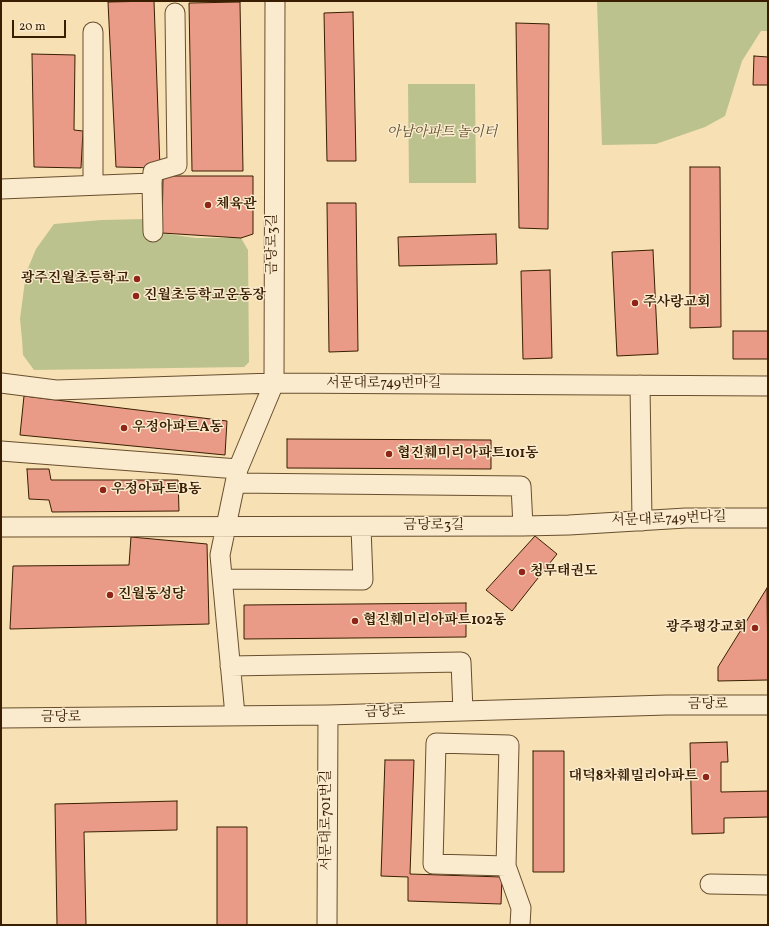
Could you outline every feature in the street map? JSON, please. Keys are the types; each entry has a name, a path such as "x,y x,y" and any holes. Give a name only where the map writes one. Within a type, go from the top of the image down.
{"street":[{"name":"금당로3길","path":"235,715 224,579 220,555 237,476 274,383 275,1"},
{"path":"153,232 153,172 177,165 175,13"},
{"path":"93,186 94,32"},
{"path":"1,189 152,183"},
{"name":"서문대로749번마길","path":"1,383 56,390 274,383 768,386"},
{"path":"640,385 642,521"},
{"path":"1,451 237,476 521,486 523,526"},
{"name":"서문대로749번다길","path":"570,525 694,518 768,518"},
{"name":"금당로3길","path":"226,527 570,525"},
{"path":"224,579 363,580 362,526"},
{"path":"1,527 226,527"},
{"path":"230,666 461,662 464,711"},
{"name":"금당로","path":"1,718 328,715 667,705 768,705"},
{"name":"서문대로701번길","path":"327,925 328,715"},
{"path":"506,866 433,864 436,743 510,745 506,866 521,908 520,925"},
{"path":"710,884 768,885"}],"green space":[{"path":"597,1 768,1 768,31 761,31 742,61 725,116 705,127 656,144 602,145"},
{"name":"아남아파트 놀이터","path":"408,84 475,84 476,183 409,183"},
{"name":"진월초등학교운동장","path":"146,219 153,232 196,238 241,238 248,250 249,362 244,367 34,370 23,355 20,319 26,273 36,249 54,224 102,220"}],"building":[{"path":"154,1 160,168 116,167 108,2"},
{"path":"240,2 243,171 192,171 189,3"},
{"path":"353,12 356,161 327,161 324,13"},
{"path":"516,23 549,24 548,229 519,228"},
{"path":"32,54 75,55 74,130 83,131 81,168 34,167"},
{"path":"754,56 768,57 768,85 753,85"},
{"path":"690,167 720,167 721,327 690,328"},
{"name":"체육관","path":"163,176 253,176 253,234 241,238 162,233"},
{"path":"327,203 356,203 358,351 329,352"},
{"path":"496,234 497,264 399,266 398,237"},
{"name":"주사랑교회","path":"653,250 658,354 617,356 612,252"},
{"path":"550,270 552,358 523,359 521,271"},
{"path":"733,331 768,331 768,359 733,359"},
{"name":"우정아파트A동","path":"24,396 227,421 225,455 20,435"},
{"name":"협진훼미리아파트101동","path":"287,439 491,440 491,469 287,468"},
{"name":"우정아파트B동","path":"27,469 49,469 51,480 178,480 179,511 52,512 49,500 29,499"},
{"name":"청무태권도","path":"535,536 557,554 512,611 486,590"},
{"name":"진월동성당","path":"131,537 207,544 209,624 10,629 13,566 129,565"},
{"name":"광주평강교회","path":"767,588 768,680 718,681 718,667"},
{"name":"협진훼미리아파트102동","path":"466,603 466,637 244,639 244,605"},
{"name":"대덕8차훼밀리아파트","path":"727,742 728,762 721,762 721,792 768,791 768,817 724,818 724,833 692,834 690,743"},
{"path":"533,751 564,751 564,872 533,872"},
{"path":"385,760 414,760 410,874 502,877 501,904 408,901 408,877 381,876"},
{"path":"177,801 177,830 84,832 86,925 57,925 55,804"},
{"path":"217,827 247,827 247,925 217,925"}],"place":[{"name":"체육관","path":"208,205"},
{"name":"광주진월초등학교","path":"137,279"},
{"name":"진월초등학교운동장","path":"136,296"},
{"name":"주사랑교회","path":"635,303"},
{"name":"우정아파트A동","path":"124,428"},
{"name":"협진훼미리아파트101동","path":"389,454"},
{"name":"우정아파트B동","path":"103,490"},
{"name":"청무태권도","path":"522,572"},
{"name":"진월동성당","path":"110,595"},
{"name":"협진훼미리아파트102동","path":"355,621"},
{"name":"광주평강교회","path":"755,628"},
{"name":"대덕8차훼밀리아파트","path":"706,777"}]}
